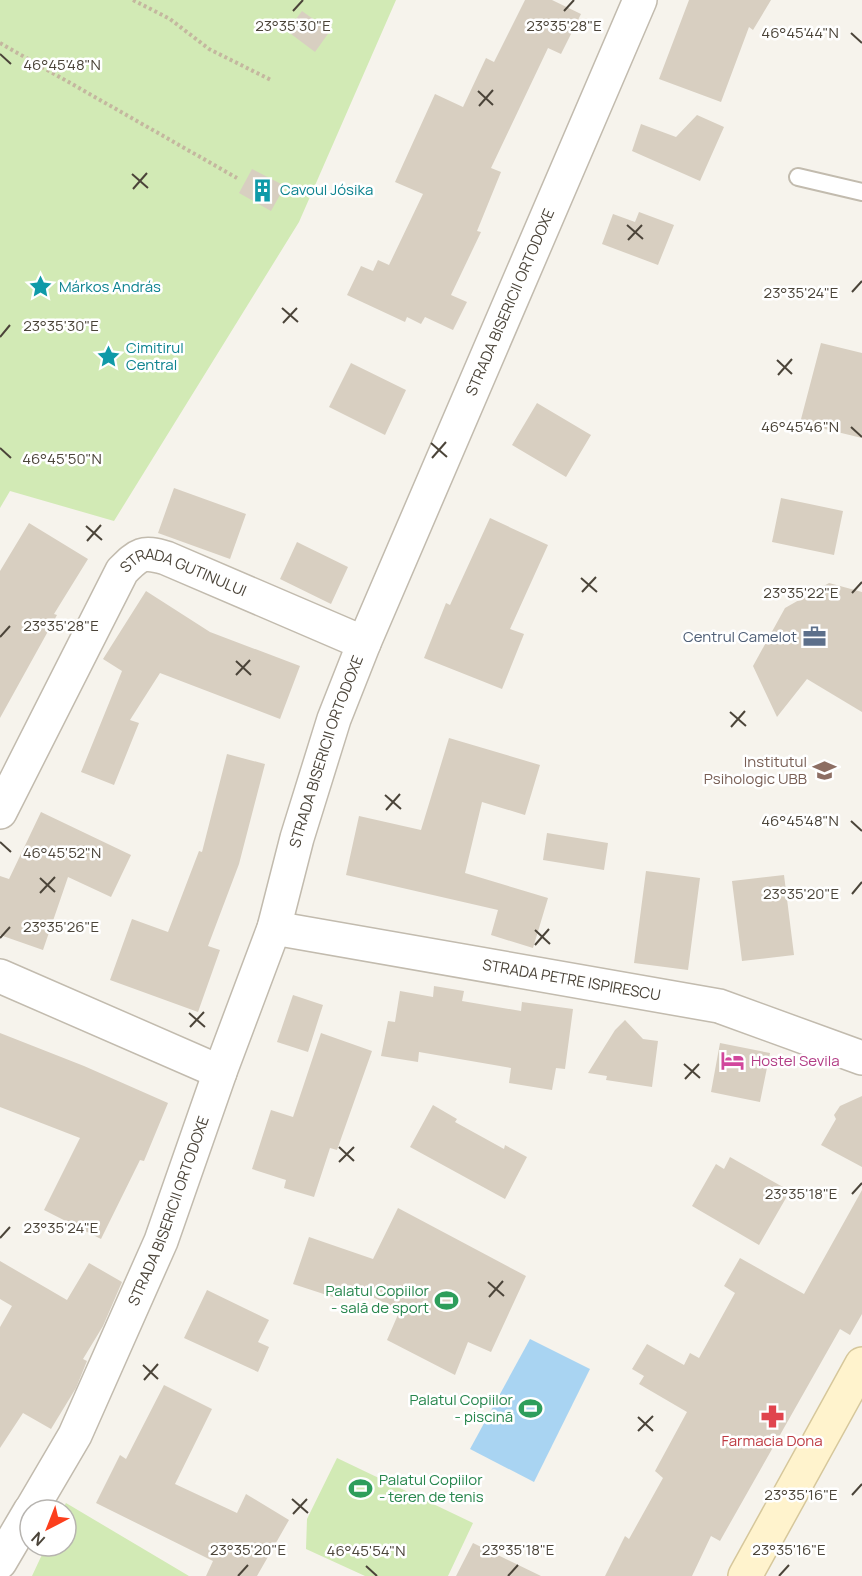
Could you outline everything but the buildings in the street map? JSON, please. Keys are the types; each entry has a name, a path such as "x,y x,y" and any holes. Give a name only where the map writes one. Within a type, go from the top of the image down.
{"street":[{"name":"STRADA BISERICII ORTODOXE","path":"32,1498 75,1435 161,1241 220,1072 274,928 297,838 331,730 363,643 640,0"},
{"name":"STRADA GUTINULUI","path":"0,812 122,571 137,556 152,554 166,558 363,643"},
{"name":"STRADA PETRE ISPIRESCU","path":"274,928 719,1006 862,1058"},
{"path":"0,976 220,1072"},
{"path":"745,1576 862,1364"},
{"name":"STRADA BISERICII ORTODOXE","path":"0,1562 18,1520"}],"lane":[{"path":"798,177 862,192"}],"path":[{"path":"133,0 170,19 209,49 271,80"},
{"path":"0,43 237,178"}],"green space":[{"name":"Cimitirul Central","path":"0,0 396,0 299,222 114,521 10,491 0,508"},
{"name":"Palatul Copiilor - teren de tenis","path":"337,1458 473,1523 448,1576 365,1576 306,1549 307,1519"},
{"path":"78,1510 189,1576 32,1576 40,1558 78,1558"}],"water":[{"name":"Palatul Copiilor - piscină","path":"530,1339 590,1369 534,1482 470,1449"}],"place":[{"name":"Cavoul Jósika","path":"262,190"},
{"name":"Márkos András","path":"41,287"},
{"name":"Cimitirul Central","path":"108,357"},
{"name":"Centrul Camelot","path":"815,637"},
{"name":"Institutul Psihologic UBB","path":"825,771"},
{"name":"Hostel Sevila","path":"733,1061"},
{"name":"Palatul Copiilor - sală de sport","path":"447,1300"},
{"name":"Palatul Copiilor - piscină","path":"531,1409"},
{"name":"Farmacia Dona","path":"772,1417"},
{"name":"Palatul Copiilor - teren de tenis","path":"361,1489"}]}
